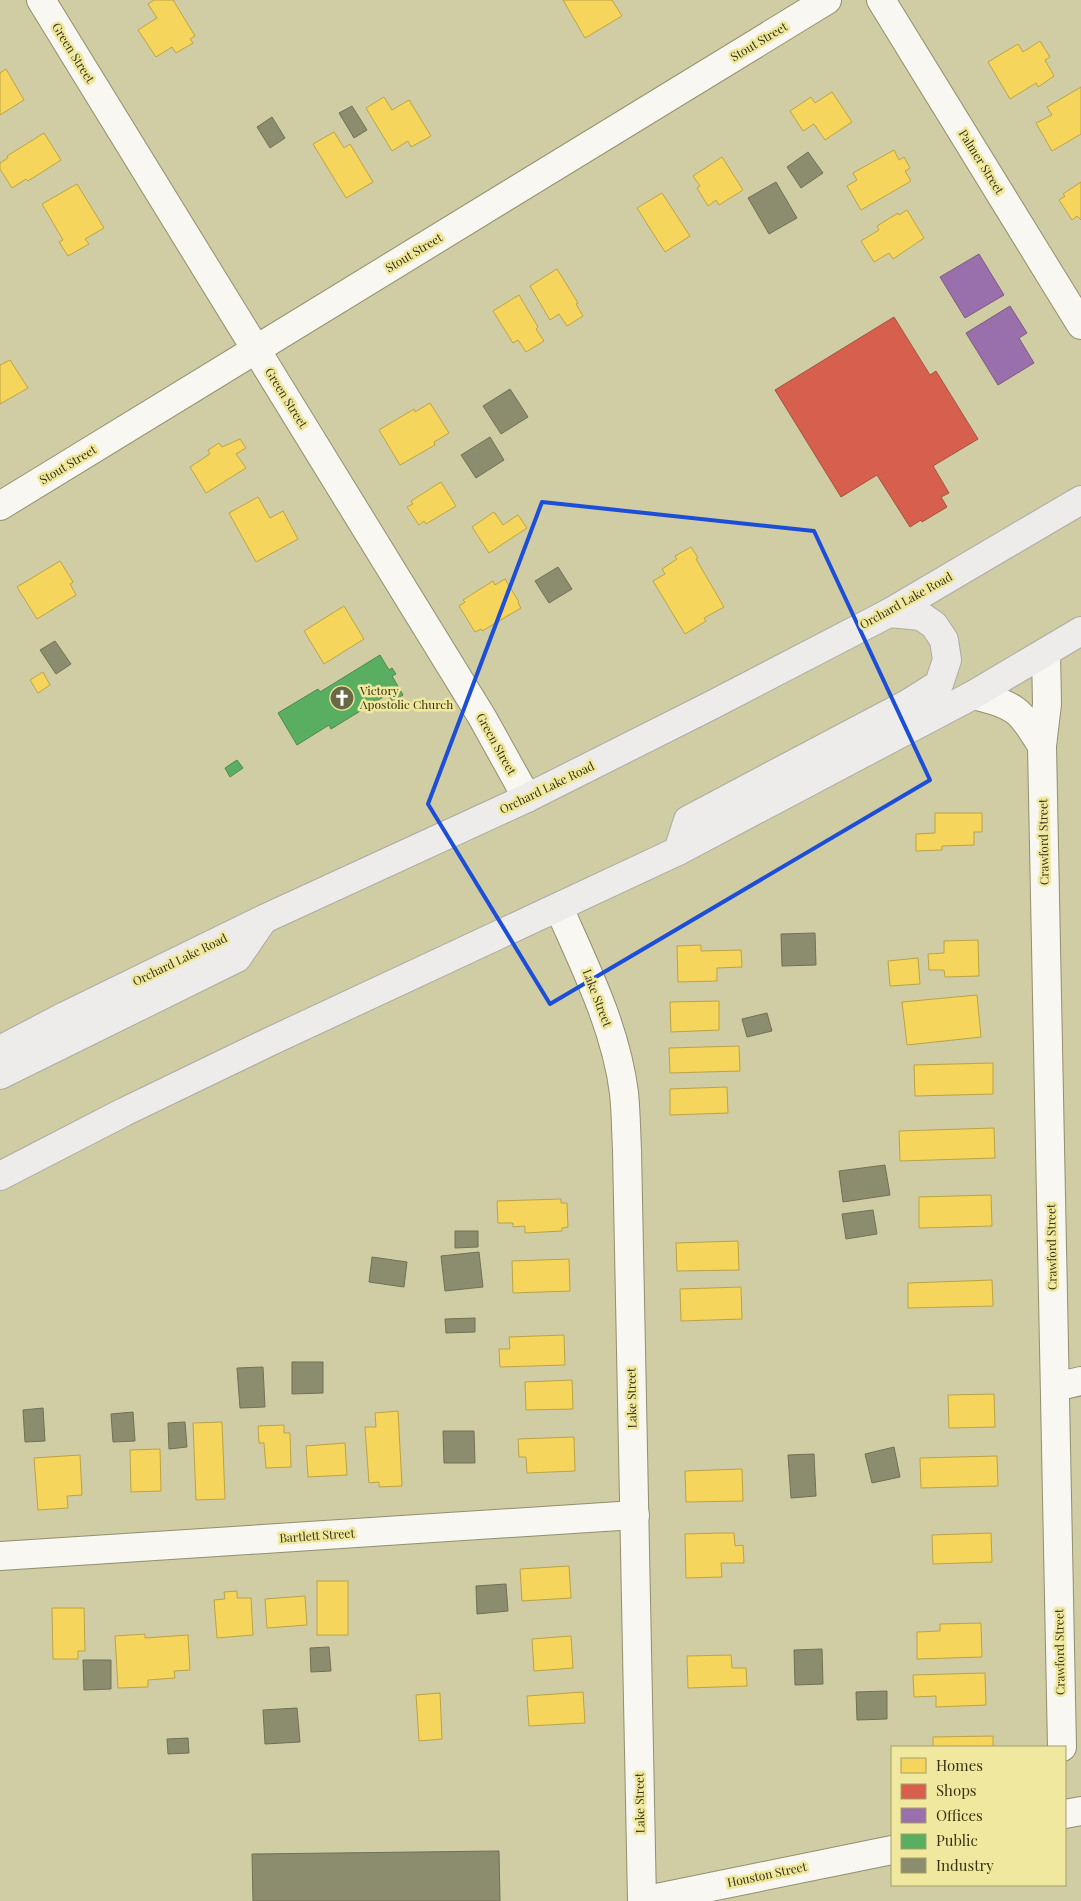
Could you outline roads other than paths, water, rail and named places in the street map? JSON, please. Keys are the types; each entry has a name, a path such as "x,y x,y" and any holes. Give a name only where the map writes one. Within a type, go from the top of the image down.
{"main road":[{"name":"Orchard Lake Road","path":"0,1050 65,1016 264,919 527,798 708,707 889,613 1081,500"},
{"path":"678,851 688,820 909,703 939,684 947,660 944,640 934,625 921,616 889,613"},
{"path":"0,1176 124,1112 260,1046 678,851 973,695 1081,632"},
{"path":"0,1075 237,958 264,919"}],"street":[{"name":"Green Street","path":"41,0 490,731 527,798"},
{"name":"Stout Street","path":"0,506 827,0"},
{"name":"Palmer Street","path":"881,0 1081,325"},
{"name":"Crawford Street","path":"1046,652 1047,704 1042,746 1068,1384 1062,1746"},
{"path":"973,695 1012,707 1025,719 1042,746"},
{"name":"Lake Street","path":"559,908 590,978 610,1032 624,1092 627,1150 642,1901"},
{"name":"Bartlett Street","path":"0,1556 634,1515"},
{"path":"1066,1814 1081,1811"},
{"name":"Houston Street","path":"642,1901 891,1850"}],"place":[{"name":"Victory Apostolic Church","path":"342,698"}]}
